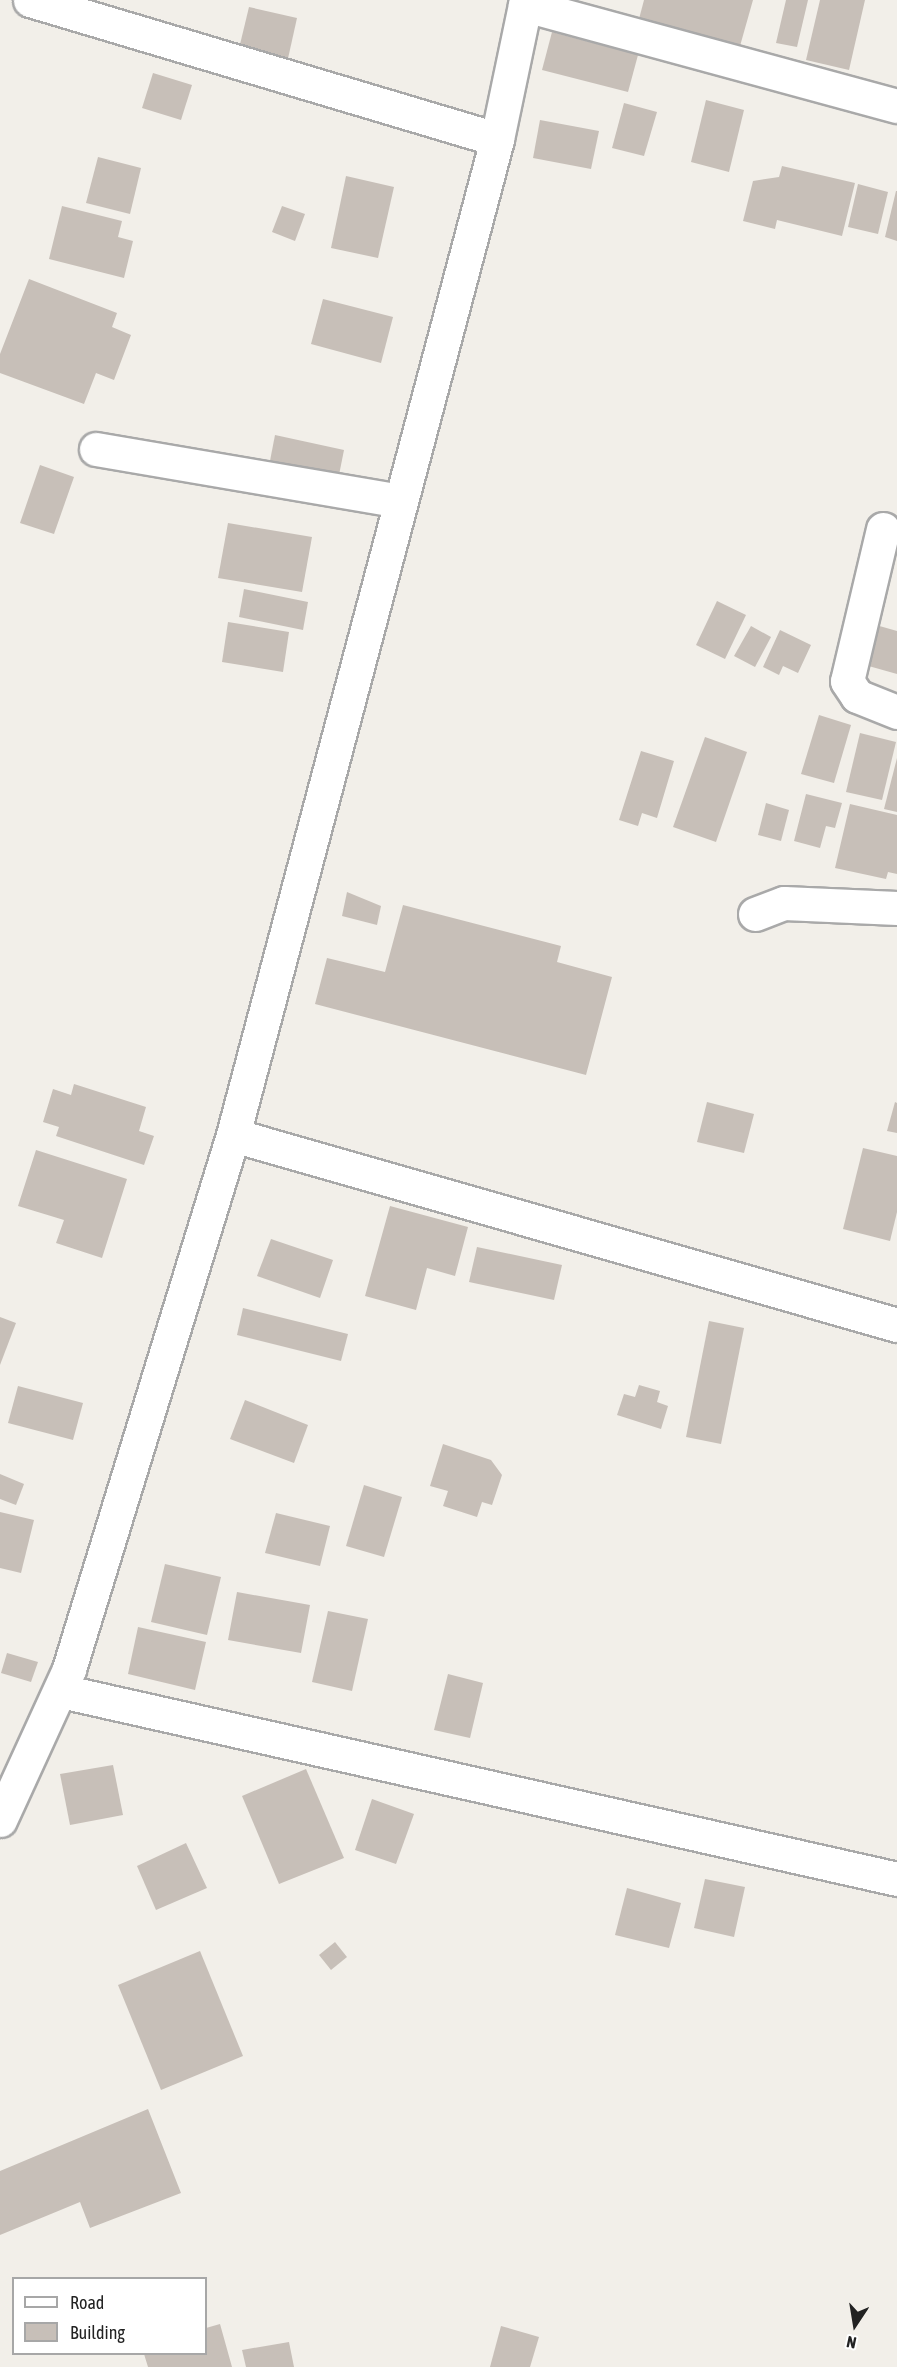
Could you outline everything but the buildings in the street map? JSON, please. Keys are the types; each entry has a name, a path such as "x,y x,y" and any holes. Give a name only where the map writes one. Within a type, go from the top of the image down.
{"street":[{"path":"30,0 497,139"},
{"path":"0,1820 61,1691 233,1135 497,139 525,2 897,106"},
{"path":"96,449 401,501"},
{"path":"884,529 847,681 857,696 897,712"},
{"path":"755,914 784,903 897,908"},
{"path":"233,1135 897,1325"},
{"path":"61,1691 897,1879"}]}
